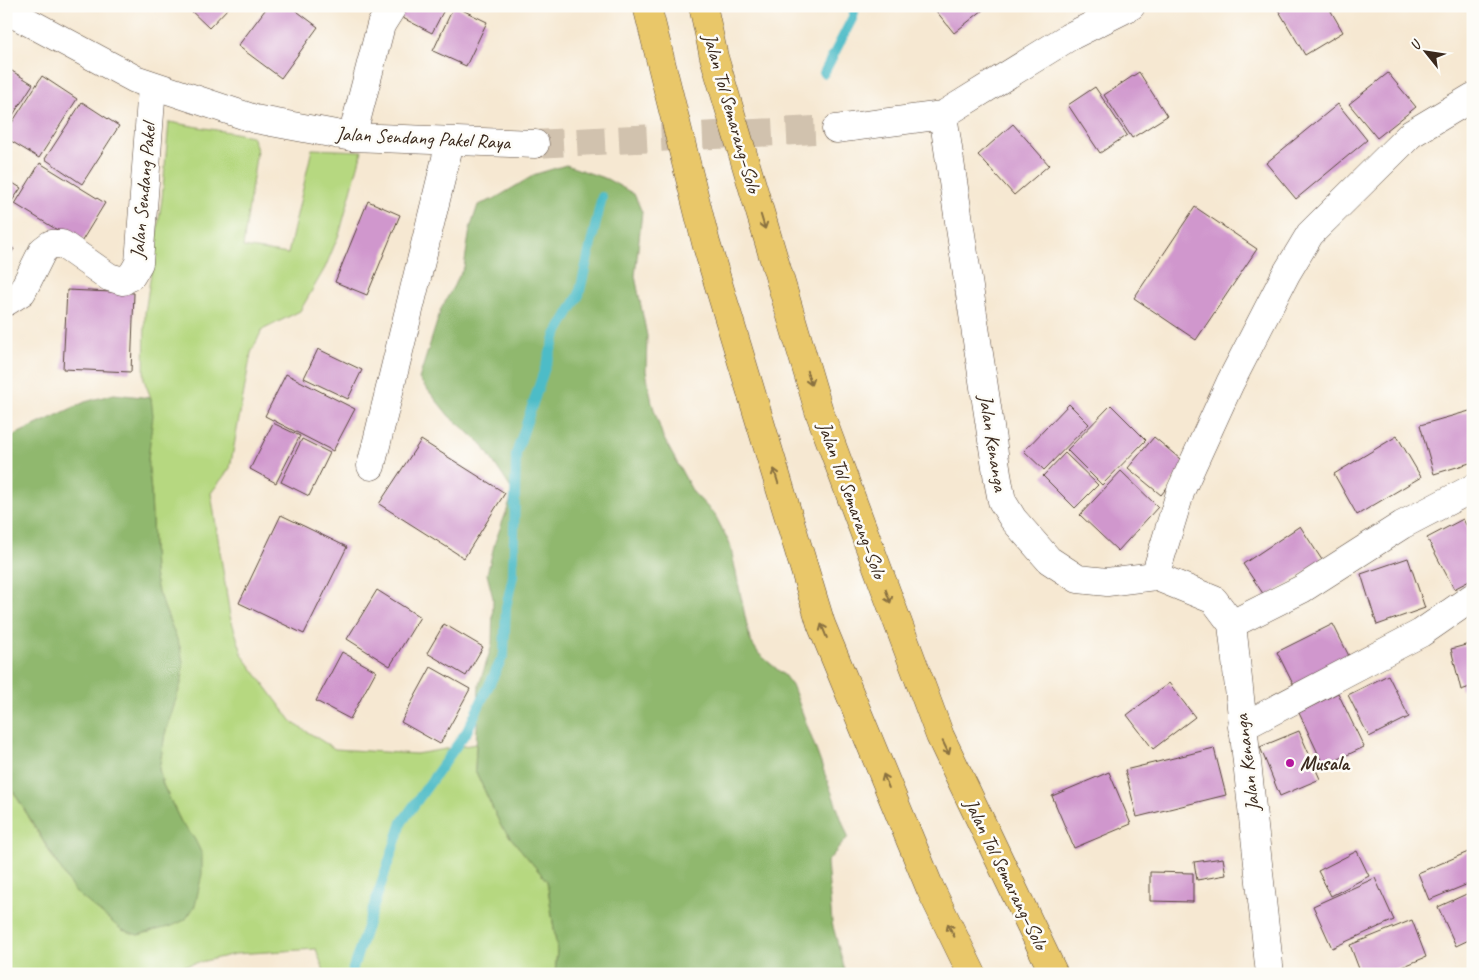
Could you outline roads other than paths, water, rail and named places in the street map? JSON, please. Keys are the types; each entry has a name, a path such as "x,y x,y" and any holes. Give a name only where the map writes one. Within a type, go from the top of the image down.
{"highway":[{"path":"647,6 706,243 821,624 930,888 972,974"},
{"name":"Jalan Tol Semarang–Solo","path":"703,6 714,57 822,420 940,736 1054,974"}],"street":[{"path":"352,137 381,25 393,6"},
{"path":"836,129 943,115 1069,37 1132,6"},
{"name":"Jalan Sendang Pakel Raya","path":"6,10 152,86 255,119 352,137 535,144"},
{"name":"Jalan Sendang Pakel","path":"6,302 22,292 43,250 51,244 62,244 109,277 123,281 136,269 139,263 152,86"},
{"path":"1155,576 1185,481 1230,383 1286,274 1310,234 1411,134 1473,97"},
{"name":"Jalan Kenanga","path":"943,115 1002,502 1013,519 1049,560 1078,579 1107,582 1155,576 1214,600 1232,624 1270,974"},
{"path":"371,466 450,142"},
{"path":"1232,624 1302,589 1402,525 1473,488"},
{"path":"1242,727 1421,633 1473,597"}],"waterway":[{"path":"824,73 853,17 855,6"},
{"path":"351,974 402,822 467,731 504,654 506,607 513,576 516,454 556,335 579,295 602,197"}],"tunnel":[{"path":"535,144 836,129"}],"place":[{"name":"Musala","path":"1290,763"}]}
